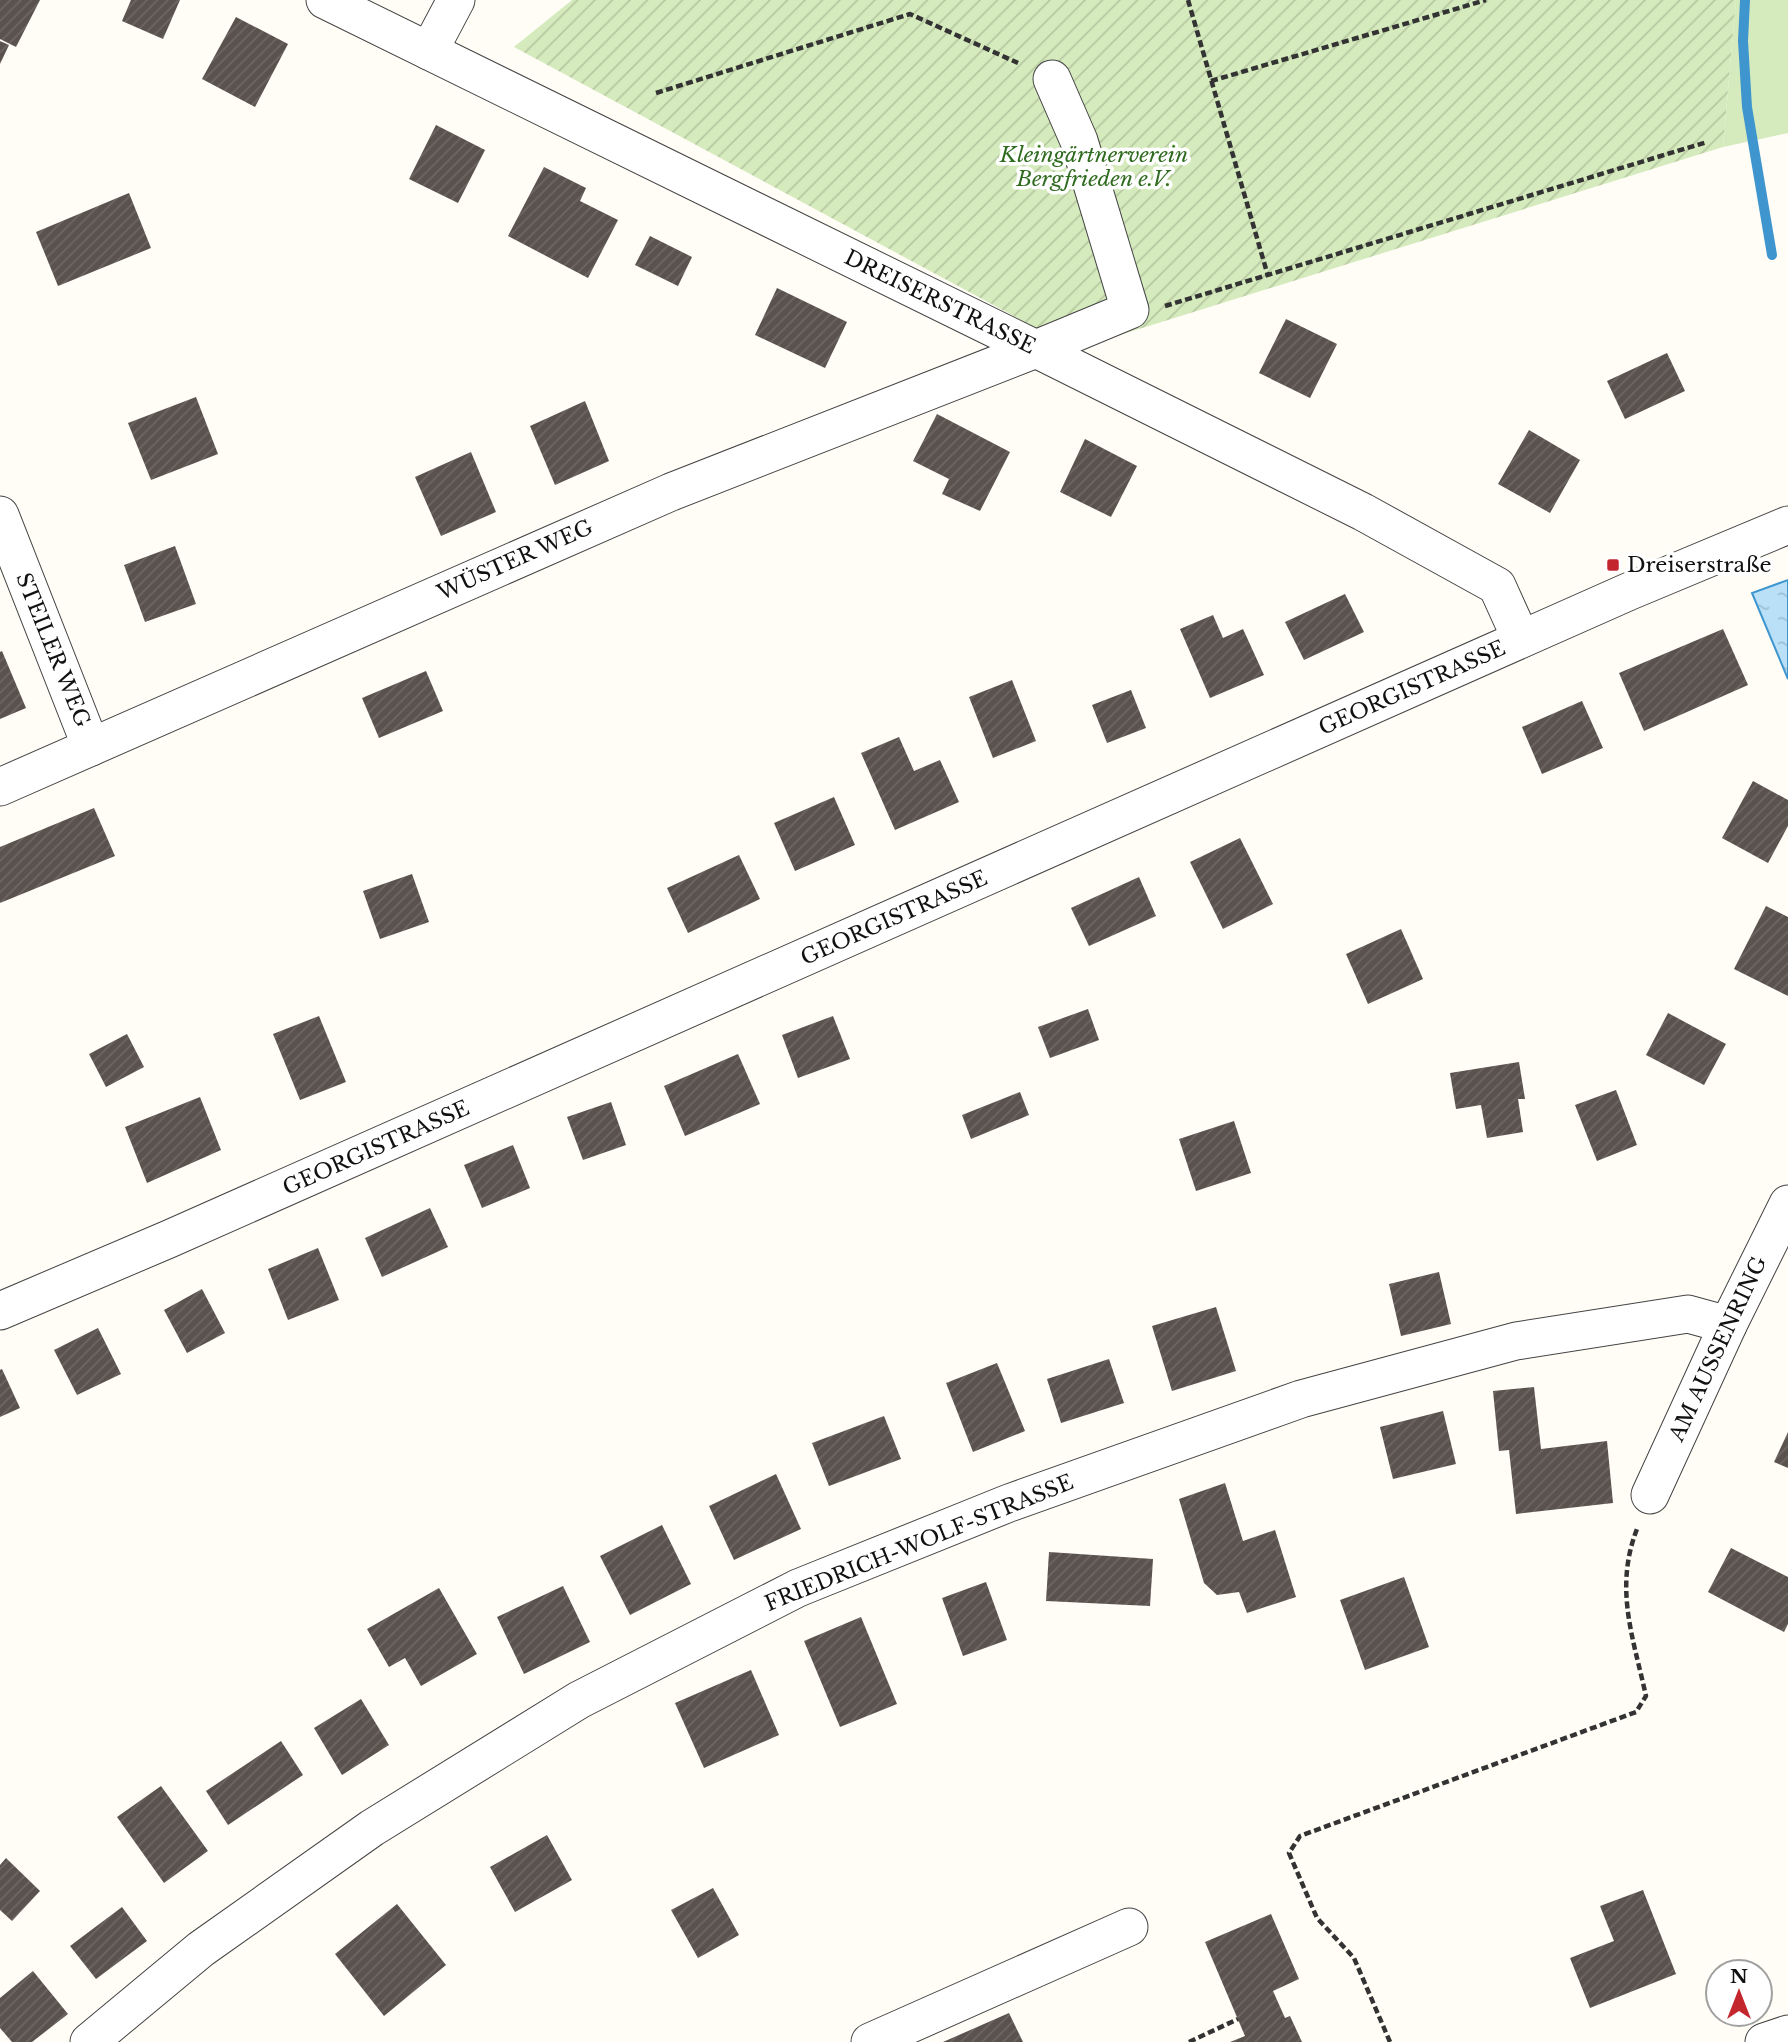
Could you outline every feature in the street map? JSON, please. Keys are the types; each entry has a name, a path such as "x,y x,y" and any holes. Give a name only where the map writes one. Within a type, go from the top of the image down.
{"street":[{"name":"DREISERSTRASSE","path":"325,0 1363,512 1497,586 1521,639"},
{"path":"429,51 456,0"},
{"path":"1052,79 1079,141 1130,310"},
{"name":"WÜSTER WEG","path":"0,787 671,492 1130,310"},
{"name":"STEILER WEG","path":"0,515 91,747"},
{"name":"GEORGISTRASSE","path":"0,1311 195,1228 1521,639 1788,525"},
{"name":"AM AUSSENRING","path":"1650,1495 1728,1325 1788,1204"},
{"name":"FRIEDRICH-WOLF-STRASSE","path":"89,2042 201,1949 372,1828 579,1700 798,1588 1009,1503 1301,1399 1516,1341 1688,1314 1728,1325"},
{"path":"870,2042 1129,1927"},
{"path":"1764,2042 1788,2034"}],"path":[{"path":"1188,0 1268,276"},
{"path":"1211,81 1486,0"},
{"path":"656,93 910,14 1052,79"},
{"path":"1130,310 1157,308 1268,276 1707,142"},
{"path":"1390,2042 1354,1958 1317,1918 1289,1853 1300,1836 1636,1712 1646,1696 1628,1615 1626,1565 1650,1495"},
{"path":"1189,2042 1238,2019"}],"green space":[{"name":"Kleingärtnerverein Bergfrieden e.V.","path":"572,0 1736,0 1723,147 1075,349 514,47"},
{"path":"1736,0 1788,0 1788,133 1723,147"}],"water":[{"path":"1788,580 1788,679 1752,593"}],"building":[{"path":"0,0 40,0 16,47 0,39"},
{"path":"131,0 180,0 163,39 122,21"},
{"path":"236,17 288,44 255,107 202,79"},
{"path":"0,41 9,45 0,64"},
{"path":"436,125 485,150 458,203 409,179"},
{"path":"544,167 586,188 580,201 618,220 588,278 508,236"},
{"path":"129,193 151,248 58,286 36,232"},
{"path":"650,236 692,257 678,286 635,265"},
{"path":"777,288 847,322 825,368 755,335"},
{"path":"1286,319 1337,344 1310,398 1259,373"},
{"path":"1667,353 1685,391 1625,419 1607,381"},
{"path":"196,397 218,454 151,480 128,423"},
{"path":"585,401 609,461 555,485 530,426"},
{"path":"937,414 1010,452 980,511 942,494 949,479 913,461"},
{"path":"1529,430 1580,460 1550,513 1498,484"},
{"path":"1085,439 1137,466 1111,517 1060,492"},
{"path":"471,452 496,512 441,536 415,477"},
{"path":"175,546 196,604 145,622 124,565"},
{"path":"1345,594 1364,632 1304,660 1285,622"},
{"path":"1213,615 1223,638 1243,629 1264,675 1210,698 1180,629"},
{"path":"1723,629 1748,685 1644,731 1619,673"},
{"path":"2,651 26,708 0,719 0,652"},
{"path":"426,671 443,711 379,738 362,698"},
{"path":"1012,680 1036,741 993,758 969,697"},
{"path":"1131,690 1146,728 1107,743 1092,705"},
{"path":"1582,701 1603,748 1542,774 1522,727"},
{"path":"899,737 914,771 940,760 959,802 895,830 861,753"},
{"path":"1753,781 1788,800 1788,826 1768,863 1722,838"},
{"path":"834,797 855,845 795,871 774,823"},
{"path":"94,808 115,856 0,903 0,847"},
{"path":"1240,838 1273,904 1223,929 1190,862"},
{"path":"739,855 760,899 688,933 667,888"},
{"path":"412,874 429,922 380,939 363,891"},
{"path":"1139,877 1156,916 1089,946 1071,908"},
{"path":"1766,906 1788,917 1788,996 1734,969"},
{"path":"1401,929 1423,979 1368,1004 1346,954"},
{"path":"1088,1009 1099,1040 1050,1058 1038,1027"},
{"path":"1668,1013 1726,1044 1704,1085 1646,1055"},
{"path":"319,1016 346,1082 300,1100 273,1034"},
{"path":"833,1016 850,1059 798,1078 782,1035"},
{"path":"127,1034 144,1067 106,1087 89,1054"},
{"path":"738,1054 760,1104 685,1136 664,1086"},
{"path":"1519,1062 1525,1099 1518,1099 1523,1132 1487,1138 1481,1105 1456,1109 1450,1073"},
{"path":"1616,1090 1637,1145 1597,1161 1575,1105"},
{"path":"1020,1092 1029,1115 971,1139 962,1115"},
{"path":"200,1097 221,1150 147,1183 125,1127"},
{"path":"611,1102 626,1145 583,1160 567,1117"},
{"path":"1234,1121 1251,1173 1196,1191 1179,1139"},
{"path":"513,1145 530,1188 482,1208 464,1165"},
{"path":"430,1208 448,1247 382,1277 365,1238"},
{"path":"318,1248 339,1300 288,1320 268,1269"},
{"path":"1439,1272 1451,1324 1401,1336 1389,1284"},
{"path":"202,1289 225,1333 187,1353 164,1310"},
{"path":"1216,1307 1236,1371 1172,1391 1152,1326"},
{"path":"98,1328 121,1374 77,1395 54,1350"},
{"path":"1109,1359 1124,1403 1061,1423 1047,1379"},
{"path":"997,1363 1025,1431 973,1452 946,1383"},
{"path":"2,1369 20,1408 0,1417 0,1370"},
{"path":"1534,1387 1541,1449 1607,1441 1613,1503 1516,1514 1509,1450 1499,1451 1493,1391"},
{"path":"1443,1411 1456,1464 1393,1479 1380,1427"},
{"path":"884,1416 901,1459 829,1486 812,1443"},
{"path":"1788,1432 1788,1468 1774,1462"},
{"path":"776,1474 801,1529 734,1560 709,1506"},
{"path":"1225,1483 1243,1541 1275,1530 1296,1597 1247,1613 1239,1592 1217,1595 1204,1583 1179,1499"},
{"path":"662,1525 691,1584 630,1615 600,1556"},
{"path":"1731,1548 1788,1577 1788,1624 1784,1632 1708,1592"},
{"path":"1049,1552 1153,1559 1150,1606 1046,1601"},
{"path":"1404,1577 1429,1647 1365,1670 1340,1600"},
{"path":"986,1582 1007,1640 963,1656 942,1598"},
{"path":"563,1586 590,1642 524,1674 497,1617"},
{"path":"439,1588 477,1654 421,1686 405,1658 389,1667 367,1629"},
{"path":"861,1617 897,1704 840,1727 804,1641"},
{"path":"751,1670 779,1735 704,1768 675,1703"},
{"path":"361,1699 389,1745 342,1775 314,1728"},
{"path":"281,1741 303,1775 228,1825 206,1791"},
{"path":"161,1786 208,1851 164,1883 117,1817"},
{"path":"547,1835 572,1880 515,1912 490,1867"},
{"path":"6,1858 40,1891 12,1921 0,1910 0,1865"},
{"path":"713,1888 739,1935 698,1958 671,1910"},
{"path":"1643,1890 1676,1974 1590,2008 1570,1958 1614,1941 1600,1906"},
{"path":"397,1904 446,1965 384,2016 335,1954"},
{"path":"122,1907 147,1941 96,1979 70,1946"},
{"path":"1271,1914 1299,1979 1273,1991 1285,2018 1290,2016 1302,2042 1230,2042 1245,2036 1205,1942"},
{"path":"33,1971 68,2014 32,2042 12,2042 0,2028 0,1998"},
{"path":"1009,2013 1023,2042 943,2042"}],"waterway":[{"path":"1745,0 1743,41 1747,107 1772,255"}],"place":[{"name":"Dreiserstraße","path":"1613,565"}]}
